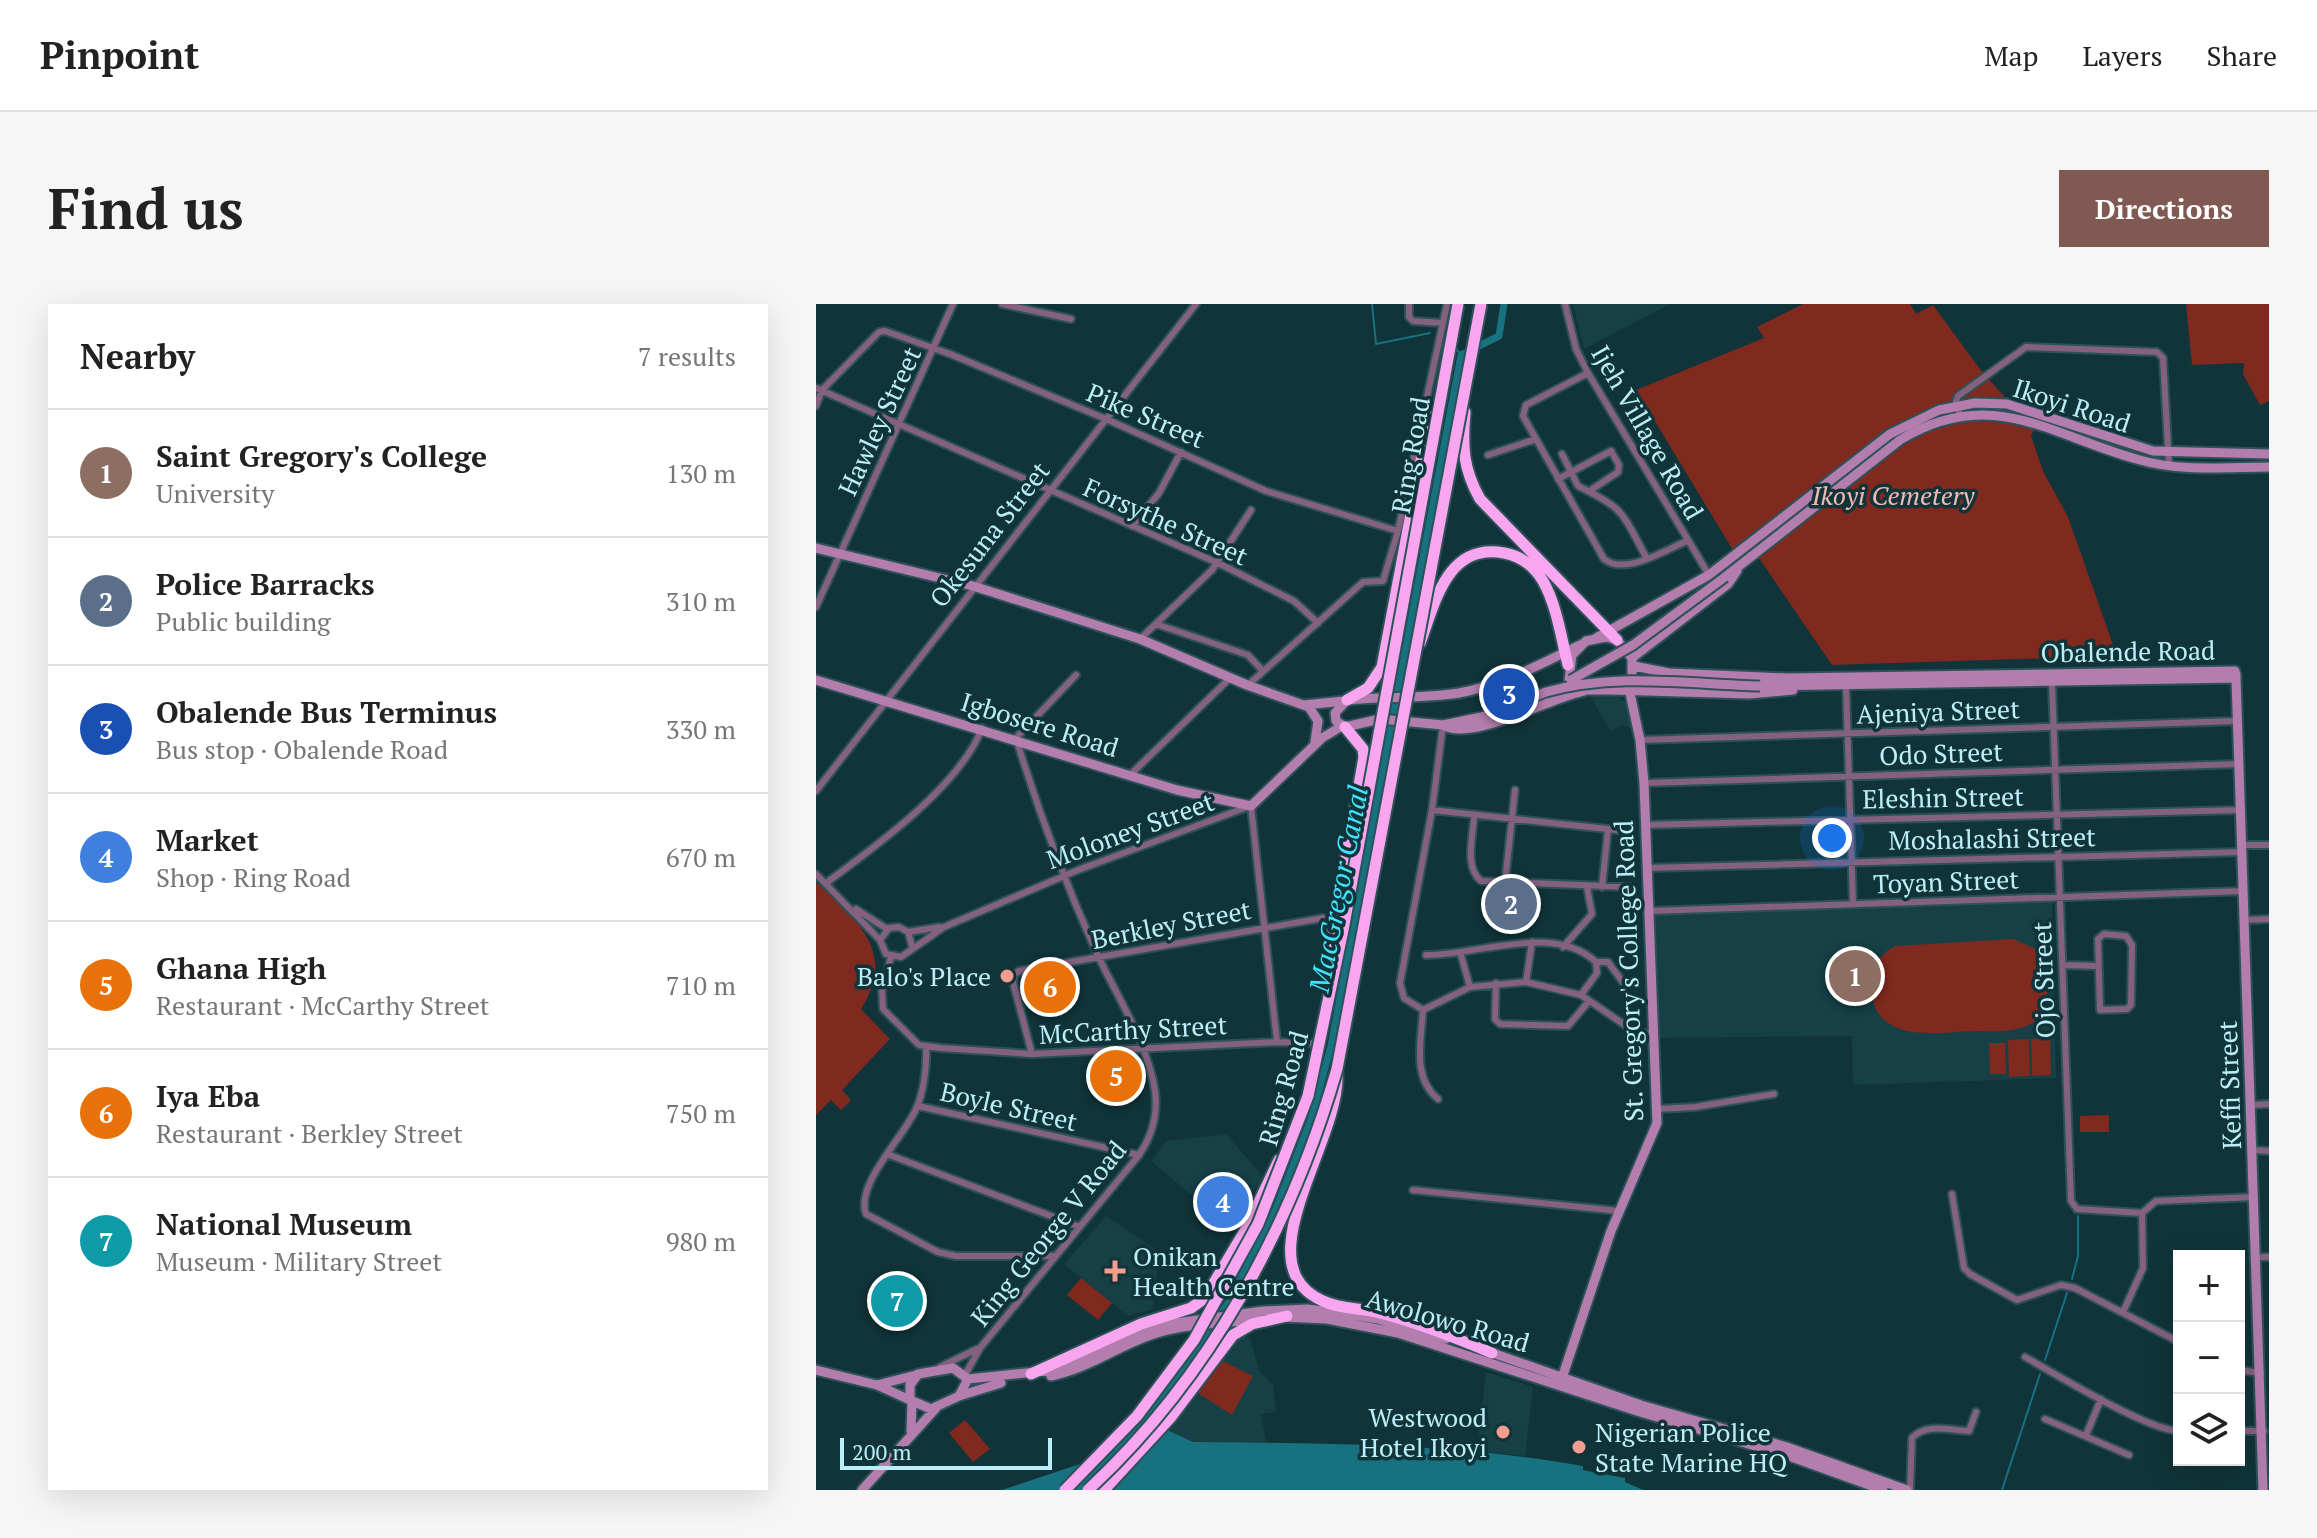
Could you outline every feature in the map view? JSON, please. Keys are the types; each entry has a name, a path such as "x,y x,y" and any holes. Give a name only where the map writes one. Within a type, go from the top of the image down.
{"highway":[{"name":"Ring Road","path":"1065,1490 1137,1416 1194,1340 1258,1224 1295,1131 1319,1053 1458,304"},
{"name":"Ring Road","path":"1088,1490 1168,1404 1241,1297 1301,1176 1337,1069 1481,304"},
{"path":"1345,700 1368,688 1377,677 1392,616 1426,434 1444,385"},
{"path":"1467,388 1462,453 1466,473 1490,513 1617,640"},
{"path":"1418,649 1445,578 1460,562 1478,553 1499,552 1525,561 1544,583 1567,659"},
{"path":"1329,995 1330,950 1364,752 1344,727"},
{"path":"1337,1069 1338,1085 1328,1132 1295,1217 1288,1247 1289,1262 1297,1280 1312,1296 1330,1304 1374,1312 1446,1333 1492,1353"},
{"path":"1031,1374 1120,1334 1191,1308 1205,1298 1246,1229 1295,1131"},
{"path":"1104,1490 1171,1417 1224,1343 1242,1328 1287,1316"}],"main road":[{"name":"Ikoyi Road","path":"1596,638 1709,575 1890,434 1924,416 1991,403 2022,407 2170,460 2269,467"},
{"name":"Ikoyi Road","path":"1546,692 1633,645 1900,440 1959,411"},
{"name":"Ikoyi Road","path":"2170,460 2269,454"},
{"path":"816,548 973,586 1140,639 1247,685 1304,705 1315,712 1318,721 1319,731 1314,746"},
{"path":"1633,662 1728,584 1745,561"},
{"path":"1304,705 1478,689 1567,659 1580,645 1596,638 1617,640 1633,662 1635,674 1628,686"},
{"path":"1567,659 1572,685 1584,691"},
{"name":"Obalende Road","path":"1314,746 1344,727 1380,719 1443,725 1486,716 1546,692 1584,682 1620,679 1808,687 2236,678 2235,671 1787,678 1669,673 1633,662"},
{"name":"Keffi Street","path":"2236,678 2264,1431 2263,1490"},
{"name":"Igbosere Road","path":"816,680 1016,738 1130,775 1251,806"},
{"name":"Obalende Road","path":"1584,691 1628,686 1749,694 1780,693 1808,687"},
{"name":"St. Gregory's College Road","path":"1560,1382 1619,1211 1655,1133 1657,1109 1644,783 1640,740 1628,686"},
{"path":"1443,725 1448,729 1471,728 1584,691"},
{"path":"1344,727 1335,713 1345,700"},
{"name":"Moloney Street","path":"1251,806 1314,746"},
{"name":"Awolowo Road","path":"1236,1318 1288,1309 1378,1319 1492,1353 1560,1382 1786,1455 1883,1490"},
{"name":"Awolowo Road","path":"967,1377 1031,1374 1072,1363 1150,1328 1236,1318 1287,1316 1327,1319 1398,1333 1787,1447 1908,1490"},
{"name":"Awolowo Road","path":"959,1396 979,1387 1066,1373 1149,1335 1196,1322"},
{"path":"862,1490 936,1408 959,1396 967,1377 953,1368 934,1369 877,1385"},
{"path":"816,1370 854,1382 877,1385 911,1401 936,1408"},
{"path":"909,1438 910,1385 918,1374"}],"street":[{"name":"Hawley Street","path":"839,554 953,304"},
{"path":"1002,304 1071,319"},
{"name":"Okesuna Street","path":"816,791 1196,304"},
{"path":"1409,304 1409,317 1413,321 1443,323"},
{"path":"1247,685 1363,582 1383,581 1398,531 1447,304"},
{"name":"Ijeh Village Road","path":"1565,304 1576,349 1588,373 1709,575"},
{"name":"Pike Street","path":"819,389 879,332 935,349 1106,419 1266,491 1398,531"},
{"path":"1959,411 1958,396 2026,347 2157,352 2163,358 2170,460"},
{"path":"1588,373 1526,405 1523,416 1604,559 1618,566 1687,541"},
{"path":"816,406 819,389"},
{"name":"Forsythe Street","path":"819,389 1218,563 1294,601 1318,623"},
{"path":"1488,455 1536,439"},
{"path":"1558,479 1611,451 1619,465 1618,472 1591,490"},
{"path":"1132,526 1159,493 1181,452"},
{"path":"1562,454 1578,486 1591,490 1621,511 1646,557"},
{"path":"1140,639 1218,563 1251,510"},
{"path":"816,607 839,554"},
{"path":"1156,624 1248,655 1263,671"},
{"path":"1016,738 1076,675"},
{"path":"1130,775 1230,678"},
{"name":"Ojo Street","path":"2052,683 2071,1201 2077,1209 2142,1213"},
{"path":"1846,686 1853,904"},
{"name":"Ajeniya Street","path":"1640,740 2237,721"},
{"path":"1423,1010 1404,998 1400,983 1432,810 1443,725"},
{"path":"826,883 879,845 960,769 982,728"},
{"name":"King George V Road","path":"967,1377 980,1348 1139,1155 1148,1142 1155,1112 1155,1092 1141,1049 1063,876 1016,738"},
{"name":"Odo Street","path":"1644,783 2239,764"},
{"path":"1505,882 1515,790"},
{"path":"1251,806 1277,1042"},
{"name":"Moloney Street","path":"912,946 944,927 1063,876 1240,813 1251,806"},
{"path":"1432,810 1474,817 1617,830"},
{"name":"Eleshin Street","path":"1646,825 2241,810"},
{"path":"1474,817 1471,862 1475,876 1481,881 1630,887"},
{"path":"1602,887 1608,829"},
{"name":"Moshalashi Street","path":"1647,868 2059,857 2269,845"},
{"path":"816,874 847,902 891,957 901,957 912,946 908,932 899,927 887,929 847,902"},
{"path":"1563,947 1592,914 1587,887"},
{"name":"Toyan Street","path":"1649,911 2244,891"},
{"name":"Berkley Street","path":"1032,1054 1014,975 1019,971 1323,918"},
{"path":"2245,920 2269,919"},
{"name":"Moloney Street","path":"908,932 944,927"},
{"path":"880,940 887,929"},
{"path":"2104,934 2126,936 2132,945 2131,1005 2127,1009 2100,1010 2098,966 2098,939 2104,934"},
{"path":"1526,982 1532,942"},
{"path":"1426,955 1461,955 1502,945 1532,942 1563,947 1596,962 1608,962 1625,985"},
{"path":"1461,955 1470,987"},
{"path":"891,957 882,991 883,1009 919,1045 926,1047 918,1106 877,1167 863,1204 870,1218 938,1252 956,1256 1053,1256"},
{"path":"1581,995 1597,973 1596,962"},
{"path":"2063,965 2098,966"},
{"path":"1423,1010 1470,987 1526,982 1581,995 1635,1032 1654,1034"},
{"path":"1496,983 1495,1019 1500,1024 1568,1026 1589,1001"},
{"path":"1423,1010 1422,1082 1438,1099"},
{"name":"McCarthy Street","path":"926,1047 1032,1054 1311,1043"},
{"path":"1657,1109 1695,1107 1774,1094"},
{"path":"2251,1105 2269,1104"},
{"name":"Boyle Street","path":"918,1106 1139,1155"},
{"path":"2254,1150 2269,1151"},
{"path":"887,1154 1080,1227"},
{"path":"1413,1190 1619,1211"},
{"path":"1952,1194 1964,1268 1970,1274 2017,1300 2066,1285 2173,1339"},
{"path":"2123,1312 2143,1268 2142,1213 2156,1201 2255,1197"},
{"path":"2257,1257 2269,1257"},
{"path":"934,1369 980,1348"},
{"path":"2025,1357 2101,1399 2173,1430"},
{"path":"2245,1371 2261,1373"},
{"path":"2086,1435 2101,1399"},
{"path":"1908,1490 1915,1434 1924,1429 1969,1431 1976,1412"},
{"path":"2045,1419 2129,1455"},
{"path":"2245,1431 2264,1431"}],"shaded area":[{"path":"1573,304 1670,304 1584,349"},
{"path":"1614,694 1627,703 1636,730 1622,725 1610,731 1590,695"},
{"path":"2052,902 2056,1078 1853,1085 1852,1036 1659,1038 1655,915"},
{"path":"1226,1134 1263,1176 1231,1228 1151,1161 1166,1141"},
{"name":"Onikan Health Centre","path":"1106,1216 1159,1251 1153,1309 1128,1316 1064,1264"},
{"path":"1244,1331 1245,1337 1250,1338 1259,1371 1273,1385 1276,1412 1261,1414 1266,1442 1193,1442 1167,1430 1235,1336"},
{"name":"Westwood Hotel Ikoyi","path":"1486,1372 1533,1387 1525,1456 1477,1451"}],"green space":[{"name":"Ikoyi Cemetery","path":"1803,304 1910,304 1916,314 1933,305 1979,368 2034,430 2031,436 2043,471 2068,517 2117,656 1832,665 1748,542 1734,552 1636,390 1764,338 1757,327"},
{"path":"2186,304 2269,304 2269,401 2260,405 2243,374 2244,363 2192,365"},
{"path":"816,882 858,924 867,938 874,953 875,970 861,1009 890,1039 842,1090 851,1100 841,1110 831,1100 816,1115"},
{"path":"2013,939 2034,948 2047,977 2043,1010 2029,1025 2001,1031 1908,1031 1882,1018 1874,1005 1871,979 1874,968 1880,958 1895,946"},
{"path":"2050,1038 2051,1075 2032,1076 2031,1039"},
{"path":"2029,1039 2030,1076 2009,1077 2008,1040"},
{"path":"1989,1043 2005,1043 2006,1074 1990,1074"},
{"path":"2109,1115 2109,1132 2080,1132 2080,1116"},
{"path":"1081,1278 1112,1303 1098,1320 1067,1295"},
{"path":"1223,1361 1253,1376 1232,1415 1198,1393"},
{"path":"965,1420 990,1449 973,1462 949,1433"}],"water":[{"path":"1167,1430 1193,1442 1389,1446 1535,1458 1583,1466 1583,1470 1625,1478 1625,1482 1643,1490 1002,1490 1113,1453"}],"waterway":[{"path":"1372,304 1376,344 1430,333"},
{"name":"MacGregor Canal","path":"1113,1453 1173,1384 1230,1300 1276,1209 1311,1119 1331,1046 1461,355 1499,336 1504,304"},
{"path":"1456,348 1461,355"},
{"path":"2072,1279 2078,1256 2078,1216"},
{"path":"2045,1360 2067,1293"},
{"path":"2002,1490 2040,1374"}],"place":[{"name":"Obalende Bus Terminus","path":"1509,694"},
{"name":"Police Barracks","path":"1511,904"},
{"name":"Balo's Place","path":"1007,976"},
{"name":"Saint Gregory's College","path":"1855,976"},
{"name":"Iya Eba","path":"1050,987"},
{"name":"Ghana High","path":"1116,1076"},
{"name":"Market","path":"1223,1202"},
{"name":"Onikan Health Centre","path":"1115,1271"},
{"name":"National Museum","path":"897,1301"},
{"name":"Westwood Hotel Ikoyi","path":"1503,1432"},
{"name":"Nigerian Police State Marine HQ","path":"1579,1447"}]}
